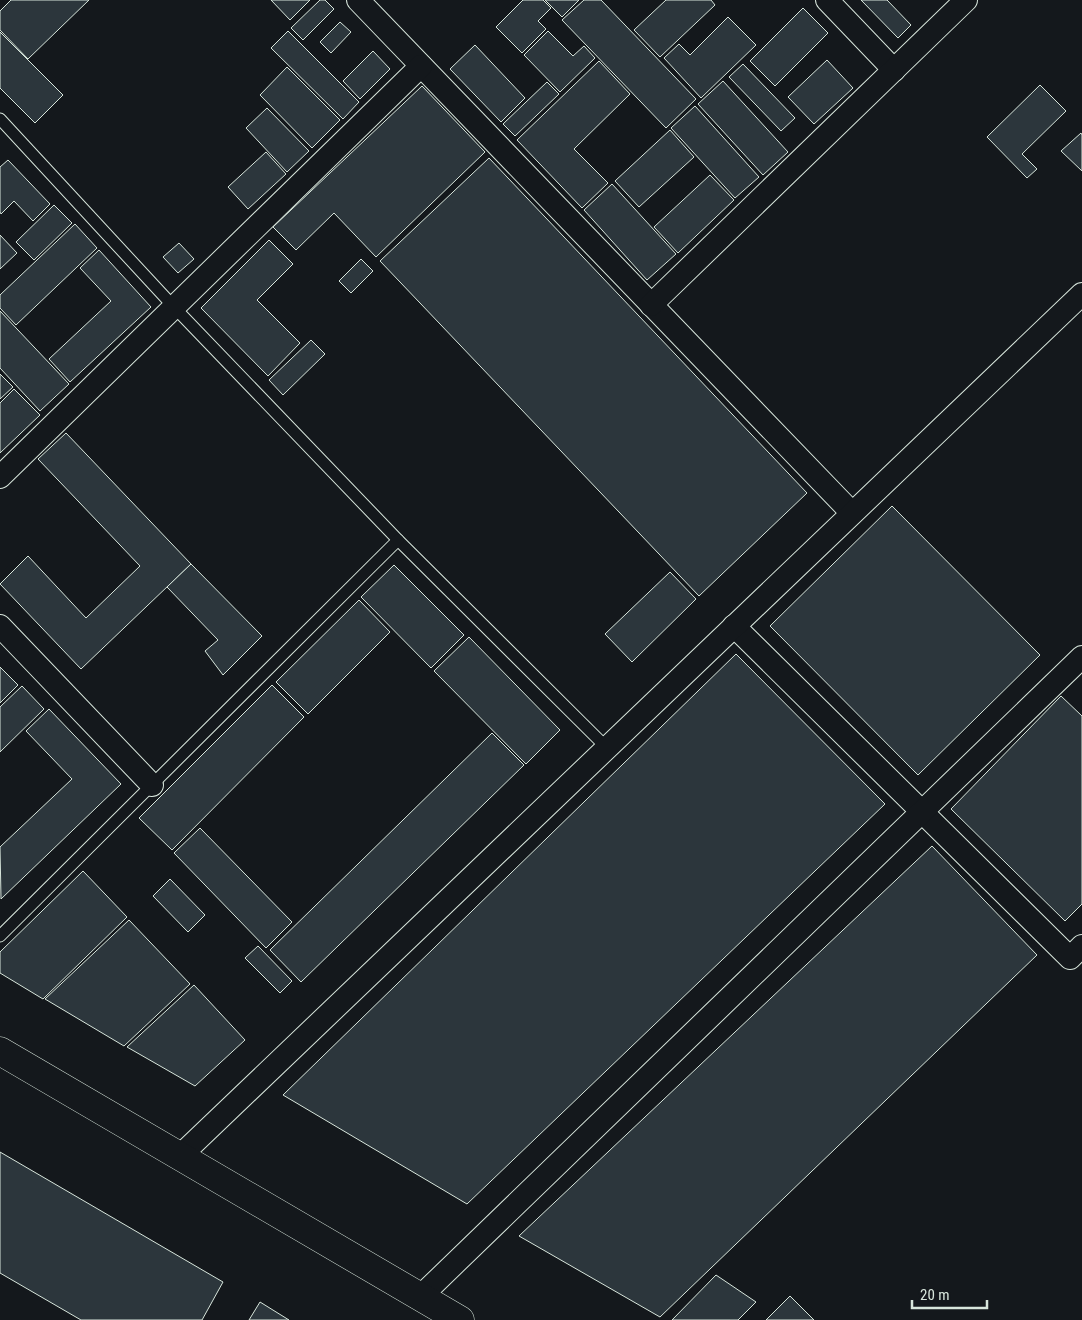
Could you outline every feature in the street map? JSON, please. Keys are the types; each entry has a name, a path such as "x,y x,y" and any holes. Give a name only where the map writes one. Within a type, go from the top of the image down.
{"main road":[{"path":"0,1051 460,1320"}],"street":[{"path":"358,0 852,514"},
{"path":"827,0 894,70"},
{"path":"651,305 966,0"},
{"path":"0,477 422,66"},
{"path":"180,1156 1082,294"},
{"path":"0,626 152,785"},
{"path":"734,626 1070,958 1082,946"},
{"path":"420,1297 1082,658"}],"lane":[{"path":"0,120 174,307 398,540 607,748"},
{"path":"0,936 398,540"}],"building":[{"path":"11,0 89,0 28,59 0,30 0,11"},
{"path":"271,0 310,0 290,20"},
{"path":"320,0 325,0 334,9 303,40 291,28"},
{"path":"523,0 543,0 551,8 538,21 546,29 522,53 496,27"},
{"path":"545,0 579,0 562,17"},
{"path":"584,0 601,0 696,99 666,128 562,20"},
{"path":"666,0 711,0 715,5 660,57 634,30"},
{"path":"861,0 887,0 911,25 898,38"},
{"path":"803,8 828,33 775,86 750,61"},
{"path":"728,17 756,45 701,98 664,58 679,44 690,55"},
{"path":"340,22 351,32 331,53 320,42"},
{"path":"288,31 359,102 343,119 271,48"},
{"path":"548,31 573,56 584,46 595,58 560,92 524,55"},
{"path":"0,32 63,95 35,123 0,88"},
{"path":"475,45 525,98 501,122 450,69"},
{"path":"373,51 390,69 360,99 343,81"},
{"path":"827,60 853,88 814,124 788,97"},
{"path":"599,61 630,94 574,149 608,183 582,208 517,140"},
{"path":"743,64 795,118 781,131 729,77"},
{"path":"287,67 340,120 312,148 260,95"},
{"path":"723,81 788,152 763,175 698,104"},
{"path":"547,82 559,94 515,136 503,124"},
{"path":"1040,85 1066,111 1022,154 1037,169 1027,178 987,137"},
{"path":"422,86 485,152 376,257 334,213 296,250 273,227"},
{"path":"695,106 759,177 735,198 671,128"},
{"path":"267,108 309,151 287,172 246,128"},
{"path":"670,130 694,157 639,207 615,181"},
{"path":"1081,133 1082,135 1082,171 1061,151"},
{"path":"266,152 286,174 248,209 228,187"},
{"path":"489,158 807,493 699,596 380,261"},
{"path":"8,160 50,204 33,221 14,201 1,214 0,212 0,167"},
{"path":"710,175 734,200 678,253 654,227"},
{"path":"612,184 676,254 647,280 584,210"},
{"path":"54,205 72,223 34,260 16,242"},
{"path":"75,224 97,248 16,325 0,308 0,295"},
{"path":"0,235 17,253 0,269"},
{"path":"269,240 293,264 257,300 300,343 268,376 201,308"},
{"path":"179,243 194,259 178,273 163,257"},
{"path":"99,250 151,307 70,382 49,359 111,301 80,268"},
{"path":"361,259 373,271 351,293 339,281"},
{"path":"0,311 69,384 40,411 0,368"},
{"path":"311,340 325,354 283,395 269,380"},
{"path":"0,374 13,387 0,399"},
{"path":"14,389 40,415 0,453 0,403"},
{"path":"66,433 191,564 81,669 0,584 28,556 86,618 140,566 38,459"},
{"path":"892,506 1040,655 918,775 770,626"},
{"path":"191,564 262,636 223,675 205,651 218,640 167,587"},
{"path":"394,565 464,635 431,668 361,597"},
{"path":"670,572 696,599 632,662 605,634"},
{"path":"359,600 390,632 308,714 276,682"},
{"path":"469,637 560,730 526,764 434,671"},
{"path":"736,654 885,804 467,1204 283,1095"},
{"path":"0,667 18,685 0,703"},
{"path":"272,685 304,717 172,850 139,818"},
{"path":"22,686 44,709 0,752 0,707"},
{"path":"1061,696 1082,716 1082,904 1065,921 951,809"},
{"path":"49,709 121,784 1,899 0,847 72,779 26,731"},
{"path":"492,733 524,765 301,982 270,950"},
{"path":"200,828 292,922 266,948 174,853"},
{"path":"932,846 1037,955 660,1317 519,1236"},
{"path":"83,871 127,917 43,999 0,973 0,952"},
{"path":"170,879 205,915 188,932 153,896"},
{"path":"129,920 190,984 124,1046 45,999"},
{"path":"258,946 292,981 280,993 245,958"},
{"path":"194,985 245,1040 195,1086 127,1047"},
{"path":"0,1152 223,1282 202,1320 81,1320 0,1273"},
{"path":"716,1275 756,1302 738,1320 672,1320"},
{"path":"790,1296 814,1320 766,1320"},
{"path":"260,1302 289,1320 249,1320"}]}
